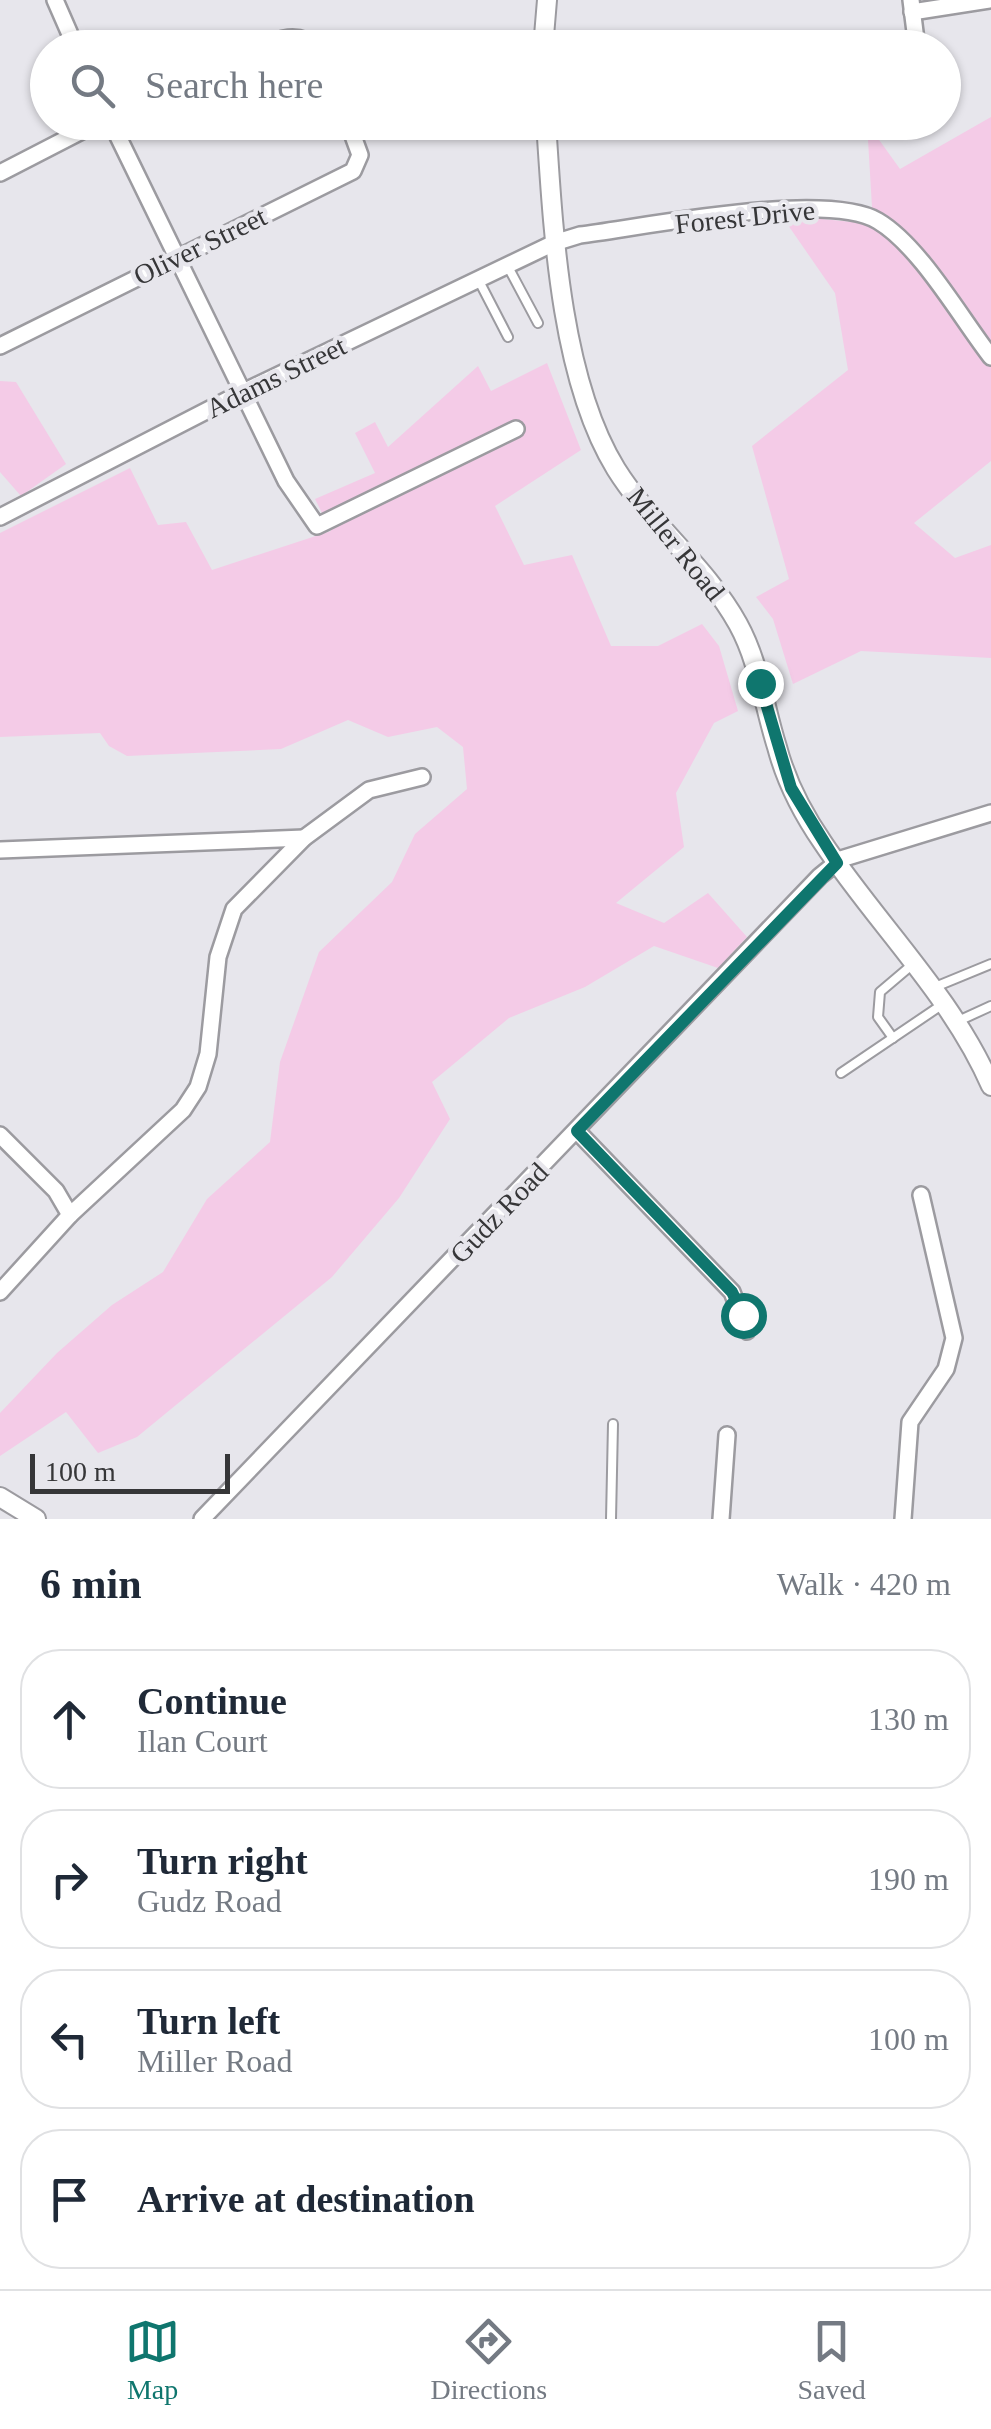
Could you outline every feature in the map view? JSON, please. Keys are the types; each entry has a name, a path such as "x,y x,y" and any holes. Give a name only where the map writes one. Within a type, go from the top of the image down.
{"street":[{"path":"54,0 68,30"},
{"path":"544,30 547,0"},
{"path":"911,6 989,0"},
{"path":"0,173 64,140"},
{"path":"119,140 286,480 318,526 516,429"},
{"name":"Oliver Street","path":"0,346 353,171 360,155 355,140"},
{"name":"Miller Road","path":"547,140 554,243 573,357 601,439 616,470 713,584 738,625 753,657 791,788 837,863 956,1022 991,1086"},
{"name":"Forest Drive","path":"554,243 691,221 819,208 841,210 874,219 899,237 991,357"},
{"name":"Adams Street","path":"0,517 243,392 554,243"},
{"path":"0,1292 70,1215 184,1110 198,1087 208,1054 218,957 234,909 304,838 369,790 422,777"},
{"path":"837,863 991,813"},
{"path":"0,850 304,838"},
{"name":"Gudz Road","path":"202,1519 837,863"},
{"path":"577,1131 732,1292 746,1331"},
{"path":"0,1135 56,1191 70,1215"},
{"path":"903,1519 910,1422 946,1370 954,1338 921,1196"},
{"path":"721,1519 726,1435"},
{"path":"0,1497 36,1519"}],"lane":[{"path":"507,265 538,322"},
{"path":"478,279 508,337"},
{"path":"893,1038 878,1017 880,992 912,964"},
{"path":"931,988 991,964"},
{"path":"841,1073 943,1004"},
{"path":"956,1022 991,1006"},
{"path":"611,1519 614,1424"}],"shaded area":[{"path":"991,117 991,461 914,523 955,558 991,545 991,658 861,651 793,684 773,619 756,597 789,579 752,446 848,370 835,293 781,215 873,224 868,140 879,140 900,169 951,140 961,140 961,134"},
{"path":"547,363 581,450 495,506 524,565 572,555 611,646 658,646 702,624 719,646 738,711 714,723 676,793 684,847 616,903 664,923 708,893 747,937 718,968 654,946 585,987 509,1018 432,1082 450,1119 399,1198 332,1277 137,1437 98,1453 66,1412 0,1456 0,1413 57,1353 112,1305 163,1272 207,1199 270,1142 280,1062 319,952 392,882 415,834 467,789 463,747 437,727 388,737 348,720 281,749 127,756 109,746 100,733 0,737 0,533 130,468 158,525 186,522 212,570 331,531 315,499 375,473 355,433 375,422 388,447 478,366 491,391"},
{"path":"0,381 16,382 66,464 21,496 0,472"}],"route":[{"path":"743,1315 732,1292 577,1131 820,876 837,863 791,788 760,683"}]}
